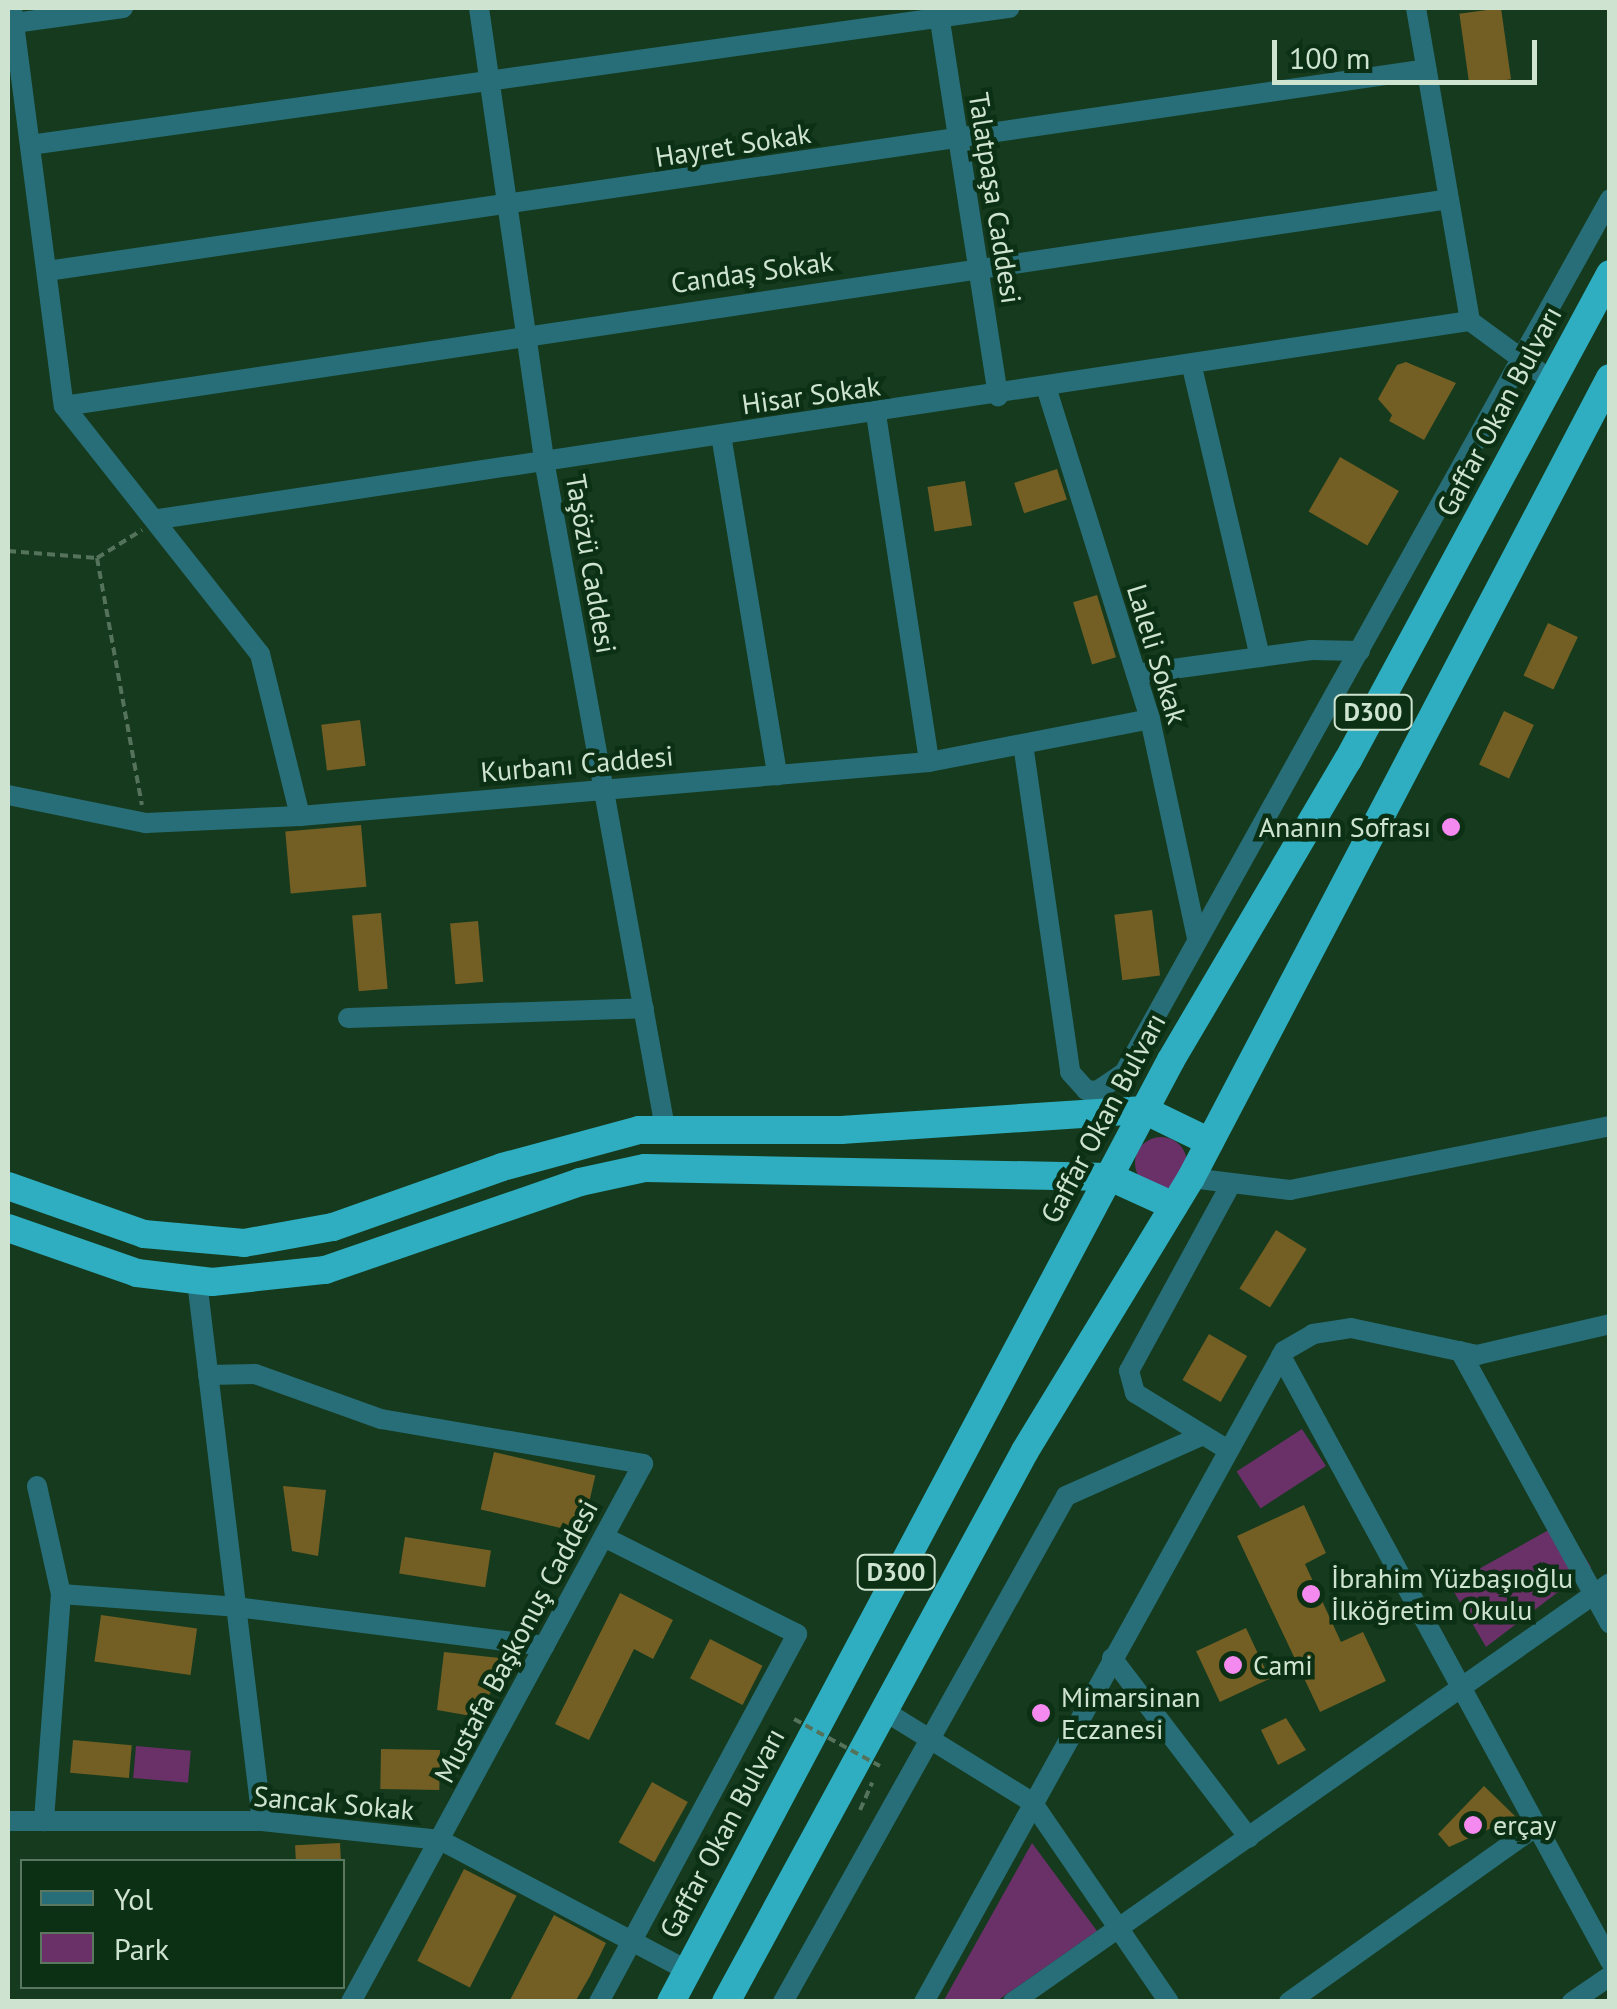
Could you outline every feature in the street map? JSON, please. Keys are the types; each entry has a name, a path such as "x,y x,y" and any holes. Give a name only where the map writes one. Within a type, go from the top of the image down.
{"highway":[{"name":"Gaffar Okan Bulvarı","path":"671,2002 1144,1110 1348,760 1610,274"},
{"name":"D300","path":"726,2002 849,1804 886,1712 1025,1451 1191,1178 1610,378"},
{"path":"8,1186 144,1234 197,1242 274,1240 333,1227 592,1139 665,1128 841,1130 1144,1110 1210,1142"},
{"path":"8,1228 124,1270 197,1282 325,1270 580,1182 645,1168 1110,1177 1174,1206"}],"street":[{"path":"123,8 13,16 64,406 159,520 260,654 300,816"},
{"name":"Taşözü Caddesi","path":"479,8 544,460 665,1128"},
{"path":"30,145 938,13 1009,8"},
{"path":"1416,8 1470,321 1552,381"},
{"name":"Talatpaşa Caddesi","path":"938,13 998,396"},
{"name":"Hayret Sokak","path":"46,272 508,208 1426,69"},
{"name":"Candaş Sokak","path":"64,406 526,333 1449,199"},
{"path":"1024,744 1076,1083 1097,1090 1124,1073 1610,199"},
{"name":"Hisar Sokak","path":"159,520 544,460 1047,390 1470,321"},
{"path":"1192,366 1260,658"},
{"name":"Laleli Sokak","path":"1047,390 1150,719 1197,938"},
{"path":"876,414 930,762"},
{"path":"722,435 777,774"},
{"path":"1136,674 1260,658 1360,651"},
{"name":"Kurbanı Caddesi","path":"8,796 146,823 300,816 930,762 1150,719"},
{"path":"348,1018 644,1008"},
{"path":"1191,1178 1290,1190 1610,1126"},
{"path":"1228,1450 1136,1393 1129,1371 1231,1184"},
{"path":"197,1282 262,1822"},
{"path":"924,2002 1281,1356 1303,1338 1338,1328 1476,1354 1610,1324"},
{"path":"1460,1351 1602,1589 1610,1624"},
{"path":"1281,1356 1610,1961"},
{"name":"Mustafa Başkonuş Caddesi","path":"208,1375 255,1374 382,1420 643,1464 351,2002"},
{"path":"784,2002 927,1736 1066,1496 1202,1436"},
{"path":"37,1486 61,1594 44,1821"},
{"path":"599,2002 798,1634 604,1537"},
{"path":"1012,2002 1602,1589"},
{"path":"61,1594 236,1607 545,1646"},
{"path":"1112,1658 1249,1838"},
{"path":"886,1712 1032,1802 1169,2002"},
{"name":"Sancak Sokak","path":"8,1821 262,1822 440,1840 633,1938 687,1970"},
{"path":"1289,2002 1537,1826"},
{"path":"1572,2002 1610,1976"}],"path":[{"path":"8,551 97,558 159,520"},
{"path":"97,558 146,823"},
{"path":"794,1719 880,1766 849,1804 880,1823"},
{"path":"738,1744 792,1771"}],"green space":[{"path":"1161,1137 1179,1145 1187,1163 1179,1181 1161,1189 1143,1181 1135,1163 1143,1145"},
{"path":"1302,1429 1326,1466 1261,1508 1237,1471"},
{"path":"1563,1522 1591,1567 1486,1647 1450,1585"},
{"path":"136,1746 191,1751 188,1783 133,1778"},
{"path":"1032,1843 1097,1931 997,2001 943,2002"}],"building":[{"path":"1501,8 1511,79 1469,85 1459,14"},
{"path":"1406,362 1456,383 1424,440 1389,421 1392,415 1378,399 1397,365"},
{"path":"1340,457 1399,491 1367,546 1308,512"},
{"path":"1057,469 1067,499 1024,513 1014,483"},
{"path":"965,481 972,525 935,531 927,487"},
{"path":"1097,595 1116,657 1092,664 1073,602"},
{"path":"1548,623 1578,637 1553,690 1523,676"},
{"path":"1504,711 1534,725 1509,778 1479,764"},
{"path":"360,720 366,766 327,770 321,725"},
{"path":"361,825 366,887 291,893 285,832"},
{"path":"1152,910 1160,976 1122,980 1114,915"},
{"path":"381,913 388,989 359,991 352,916"},
{"path":"478,921 483,982 455,984 450,923"},
{"path":"1276,1230 1307,1249 1270,1308 1239,1289"},
{"path":"1209,1334 1247,1356 1221,1402 1182,1380"},
{"path":"494,1452 595,1475 582,1533 481,1509"},
{"path":"283,1486 326,1490 318,1556 292,1551"},
{"path":"1304,1505 1326,1553 1305,1564 1341,1642 1363,1632 1386,1681 1320,1712 1237,1536"},
{"path":"405,1537 491,1551 485,1587 399,1574"},
{"path":"620,1593 673,1620 653,1659 634,1649 589,1740 555,1724"},
{"path":"101,1615 197,1628 191,1675 94,1662"},
{"name":"Cami","path":"1246,1628 1270,1679 1220,1702 1196,1651"},
{"path":"710,1639 763,1666 743,1705 690,1678"},
{"path":"444,1652 509,1659 477,1717 437,1710"},
{"path":"1286,1718 1306,1750 1278,1765 1261,1730"},
{"path":"73,1740 132,1745 129,1778 70,1773"},
{"path":"381,1749 440,1750 439,1790 380,1789"},
{"path":"652,1782 688,1802 654,1862 619,1842"},
{"name":"erçay","path":"1484,1786 1516,1817 1449,1847 1438,1834"},
{"path":"340,1843 341,1859 296,1859 295,1845"},
{"path":"464,1869 517,1896 470,1988 417,1961"},
{"path":"554,1915 606,1943 590,1976 575,2002 509,2002"}],"place":[{"name":"Ananın Sofrası","path":"1451,827"},
{"name":"İbrahim Yüzbaşıoğlu İlköğretim Okulu","path":"1311,1594"},
{"name":"Cami","path":"1233,1665"},
{"name":"Mimarsinan Eczanesi","path":"1041,1713"},
{"name":"erçay","path":"1473,1825"}]}
